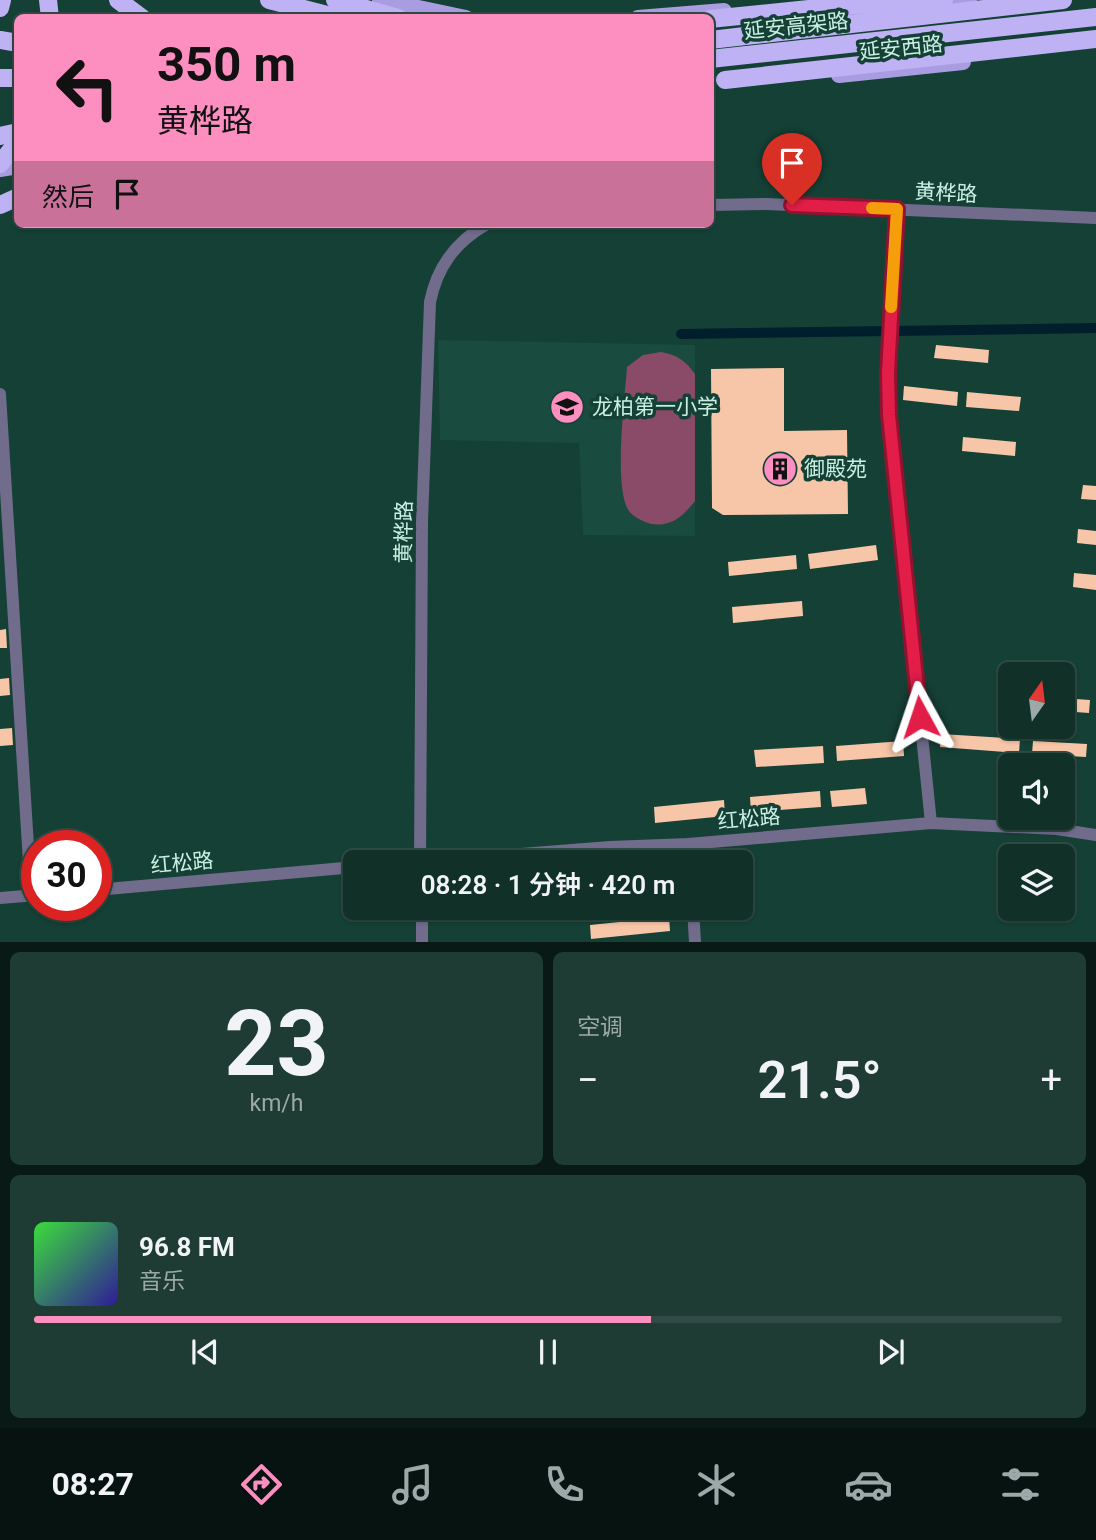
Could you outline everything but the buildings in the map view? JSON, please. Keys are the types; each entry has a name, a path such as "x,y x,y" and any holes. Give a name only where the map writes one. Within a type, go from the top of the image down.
{"highway":[{"path":"0,8 2,0"},
{"path":"118,0 137,14"},
{"path":"269,0 323,14"},
{"path":"335,0 384,14"},
{"path":"714,19 838,6 944,0"},
{"name":"延安高架路","path":"714,40 1063,0"},
{"name":"延安高架路","path":"714,59 1096,17"},
{"path":"718,80 1096,38"},
{"path":"714,65 839,45"},
{"path":"0,167 14,151"}],"main road":[{"path":"322,0 376,14"},
{"path":"380,0 447,14"},
{"path":"687,14 859,0"},
{"name":"延安西路","path":"714,26 970,0"},
{"name":"延安西路","path":"718,80 863,74 1096,47"}],"street":[{"name":"黄桦路","path":"714,205 766,204 1096,218"},
{"path":"897,209 889,344 889,415 931,823"},
{"name":"黄桦路","path":"420,850 422,522 430,303 438,272 448,257 462,242 481,228"},
{"path":"0,394 30,830"},
{"name":"红松路","path":"572,850 688,844 931,823 1057,829 1096,835"},
{"path":"688,844 689,850"},
{"name":"红松路","path":"112,889 343,868"},
{"path":"0,898 21,896"},
{"path":"422,920 422,942"},
{"path":"694,920 695,942"}],"shaded area":[{"name":"龙柏第一小学","path":"438,340 695,345 695,536 583,535 579,443 440,440"},
{"path":"661,352 680,359 695,374 695,501 671,522 651,524 633,515 624,500 621,464 623,420 627,367 643,355"}],"waterway":[{"path":"681,334 1096,328"}],"slow traffic":[{"path":"872,208 897,209 891,307"}],"place":[{"name":"龙柏第一小学","path":"567,407"},
{"name":"御殿苑","path":"780,469"}],"route":[{"path":"792,205 897,209 888,373 889,415 920,717"}]}
